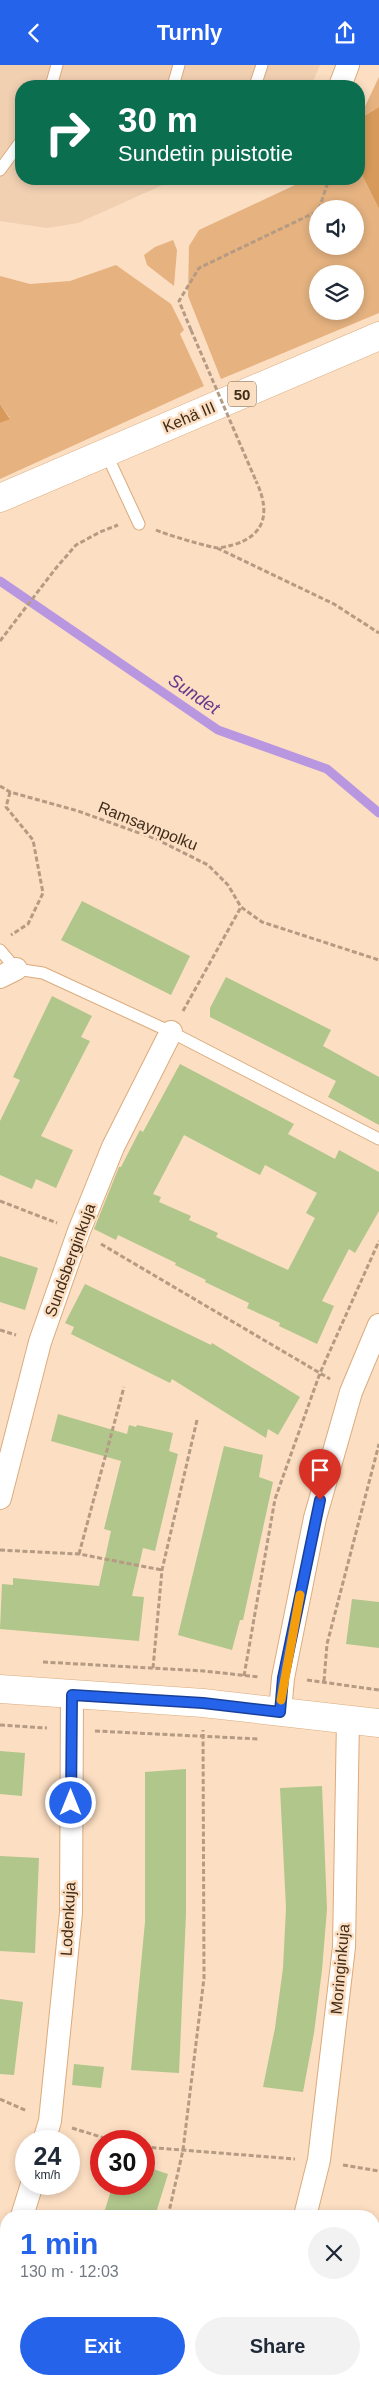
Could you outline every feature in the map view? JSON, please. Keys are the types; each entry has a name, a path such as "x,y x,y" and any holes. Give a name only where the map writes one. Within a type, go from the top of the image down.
{"main road":[{"name":"Kehä III","path":"0,498 379,337"},
{"path":"0,1689 203,1703 379,1723"}],"street":[{"path":"342,80 348,65"},
{"name":"Sundsberginkuja","path":"0,1498 40,1342 79,1231 113,1147 171,1032"},
{"path":"280,1712 283,1678 315,1518 351,1392 379,1325"},
{"name":"Lodenkuja","path":"47,2130 50,2121 71,1913 72,1695"},
{"name":"Moringinkuja","path":"306,2210 319,2160 344,1947 348,1719"},
{"path":"24,2210 29,2195"}],"lane":[{"path":"53,80 57,65"},
{"path":"175,80 179,65"},
{"path":"256,80 262,65"},
{"path":"0,170 15,149"},
{"path":"105,452 139,524"},
{"path":"0,950 8,973 43,973 171,1032 379,1139"}],"path":[{"path":"321,200 326,185"},
{"path":"217,548 246,539 256,532 262,525 264,502 179,301 199,268 309,214"},
{"path":"0,641 76,545 100,531 118,525 139,524 166,534 217,548 334,604 379,633"},
{"name":"Ramsaynpolku","path":"0,786 10,792 78,811 156,839 208,865 228,885 241,907 262,922 379,960"},
{"path":"9,936 28,924 36,912 43,893 33,840 6,807 10,792"},
{"path":"171,1032 241,907"},
{"path":"0,1201 79,1231 351,1392"},
{"path":"244,1676 275,1499 320,1373 379,1241"},
{"path":"79,1553 124,1387"},
{"path":"153,1668 162,1570 197,1420"},
{"path":"324,1681 327,1645 379,1444"},
{"path":"0,1550 79,1553 162,1570"},
{"path":"38,1662 204,1671 244,1676 324,1681 379,1689"},
{"path":"169,2210 183,2150 204,1978 204,1671"},
{"path":"0,1725 260,1739"},
{"path":"155,2148 319,2160 379,2171"}],"shaded area":[{"path":"0,65 320,65 314,80 15,80 15,185 163,185 78,223 47,228 0,221"},
{"path":"379,77 379,107 365,115 365,106"},
{"path":"379,107 379,209 365,181 365,115"},
{"path":"365,181 379,209 379,313 364,319 364,265 309,265 309,320 362,320 221,379 188,296 189,246 199,230 295,185 365,185"},
{"path":"173,240 177,250 174,286 147,265 144,255 155,247"},
{"path":"116,265 171,304 184,330 180,334 204,386 0,479 0,423 10,418 0,404 0,276 30,284 70,281"},
{"path":"0,404 10,419 0,423"}],"building":[{"path":"82,901 190,956 171,995 61,940"},
{"path":"226,977 331,1030 323,1046 379,1077 379,1125 328,1097 336,1081 210,1017 210,1008"},
{"path":"52,996 92,1016 81,1037 90,1041 41,1136 73,1150 56,1188 36,1179 32,1189 0,1175 0,1121 20,1080 13,1077"},
{"path":"180,1064 294,1124 288,1134 335,1159 339,1150 379,1172 379,1211 355,1253 349,1249 322,1301 334,1306 317,1344 279,1326 280,1323 247,1308 249,1303 205,1282 206,1280 175,1265 176,1263 118,1235 116,1240 94,1229 119,1167 121,1167 140,1130 143,1132","holes":["184,1135 260,1175 265,1165 317,1193 306,1213 315,1218 288,1270 216,1237 218,1233 189,1220 191,1216 159,1202 161,1197 153,1194"]},
{"path":"0,1256 38,1268 25,1310 0,1302"},
{"path":"85,1284 211,1345 212,1343 300,1397 278,1435 268,1429 266,1438 172,1379 170,1383 71,1334 74,1327 65,1323"},
{"path":"58,1414 127,1434 129,1425 173,1433 169,1451 178,1454 155,1551 143,1548 132,1596 144,1597 139,1641 0,1629 2,1584 13,1585 13,1578 99,1586 111,1531 104,1529 121,1461 51,1441"},
{"path":"224,1446 263,1455 259,1477 273,1482 243,1620 240,1620 232,1650 178,1635"},
{"path":"352,1599 379,1602 379,1648 346,1644"},
{"path":"0,1751 25,1753 22,1796 0,1794"},
{"path":"186,1769 186,1914 179,2073 131,2070 145,1922 145,1772"},
{"path":"322,1786 327,1909 314,2033 303,2092 263,2087 275,2028 283,1968 286,1908 280,1788"},
{"path":"0,1856 39,1858 35,1953 0,1951"},
{"path":"0,1999 23,2002 14,2075 0,2074"},
{"path":"74,2064 104,2067 101,2088 72,2085"},
{"path":"155,2170 168,2174 157,2210 105,2210 110,2195 155,2195"}],"waterway":[{"name":"Sundet","path":"0,581 218,730 327,769 379,813"}],"slow traffic":[{"path":"281,1700 283,1678 300,1595"}],"route":[{"path":"71,1803 72,1695 203,1703 280,1712 283,1678 320,1500"}]}
